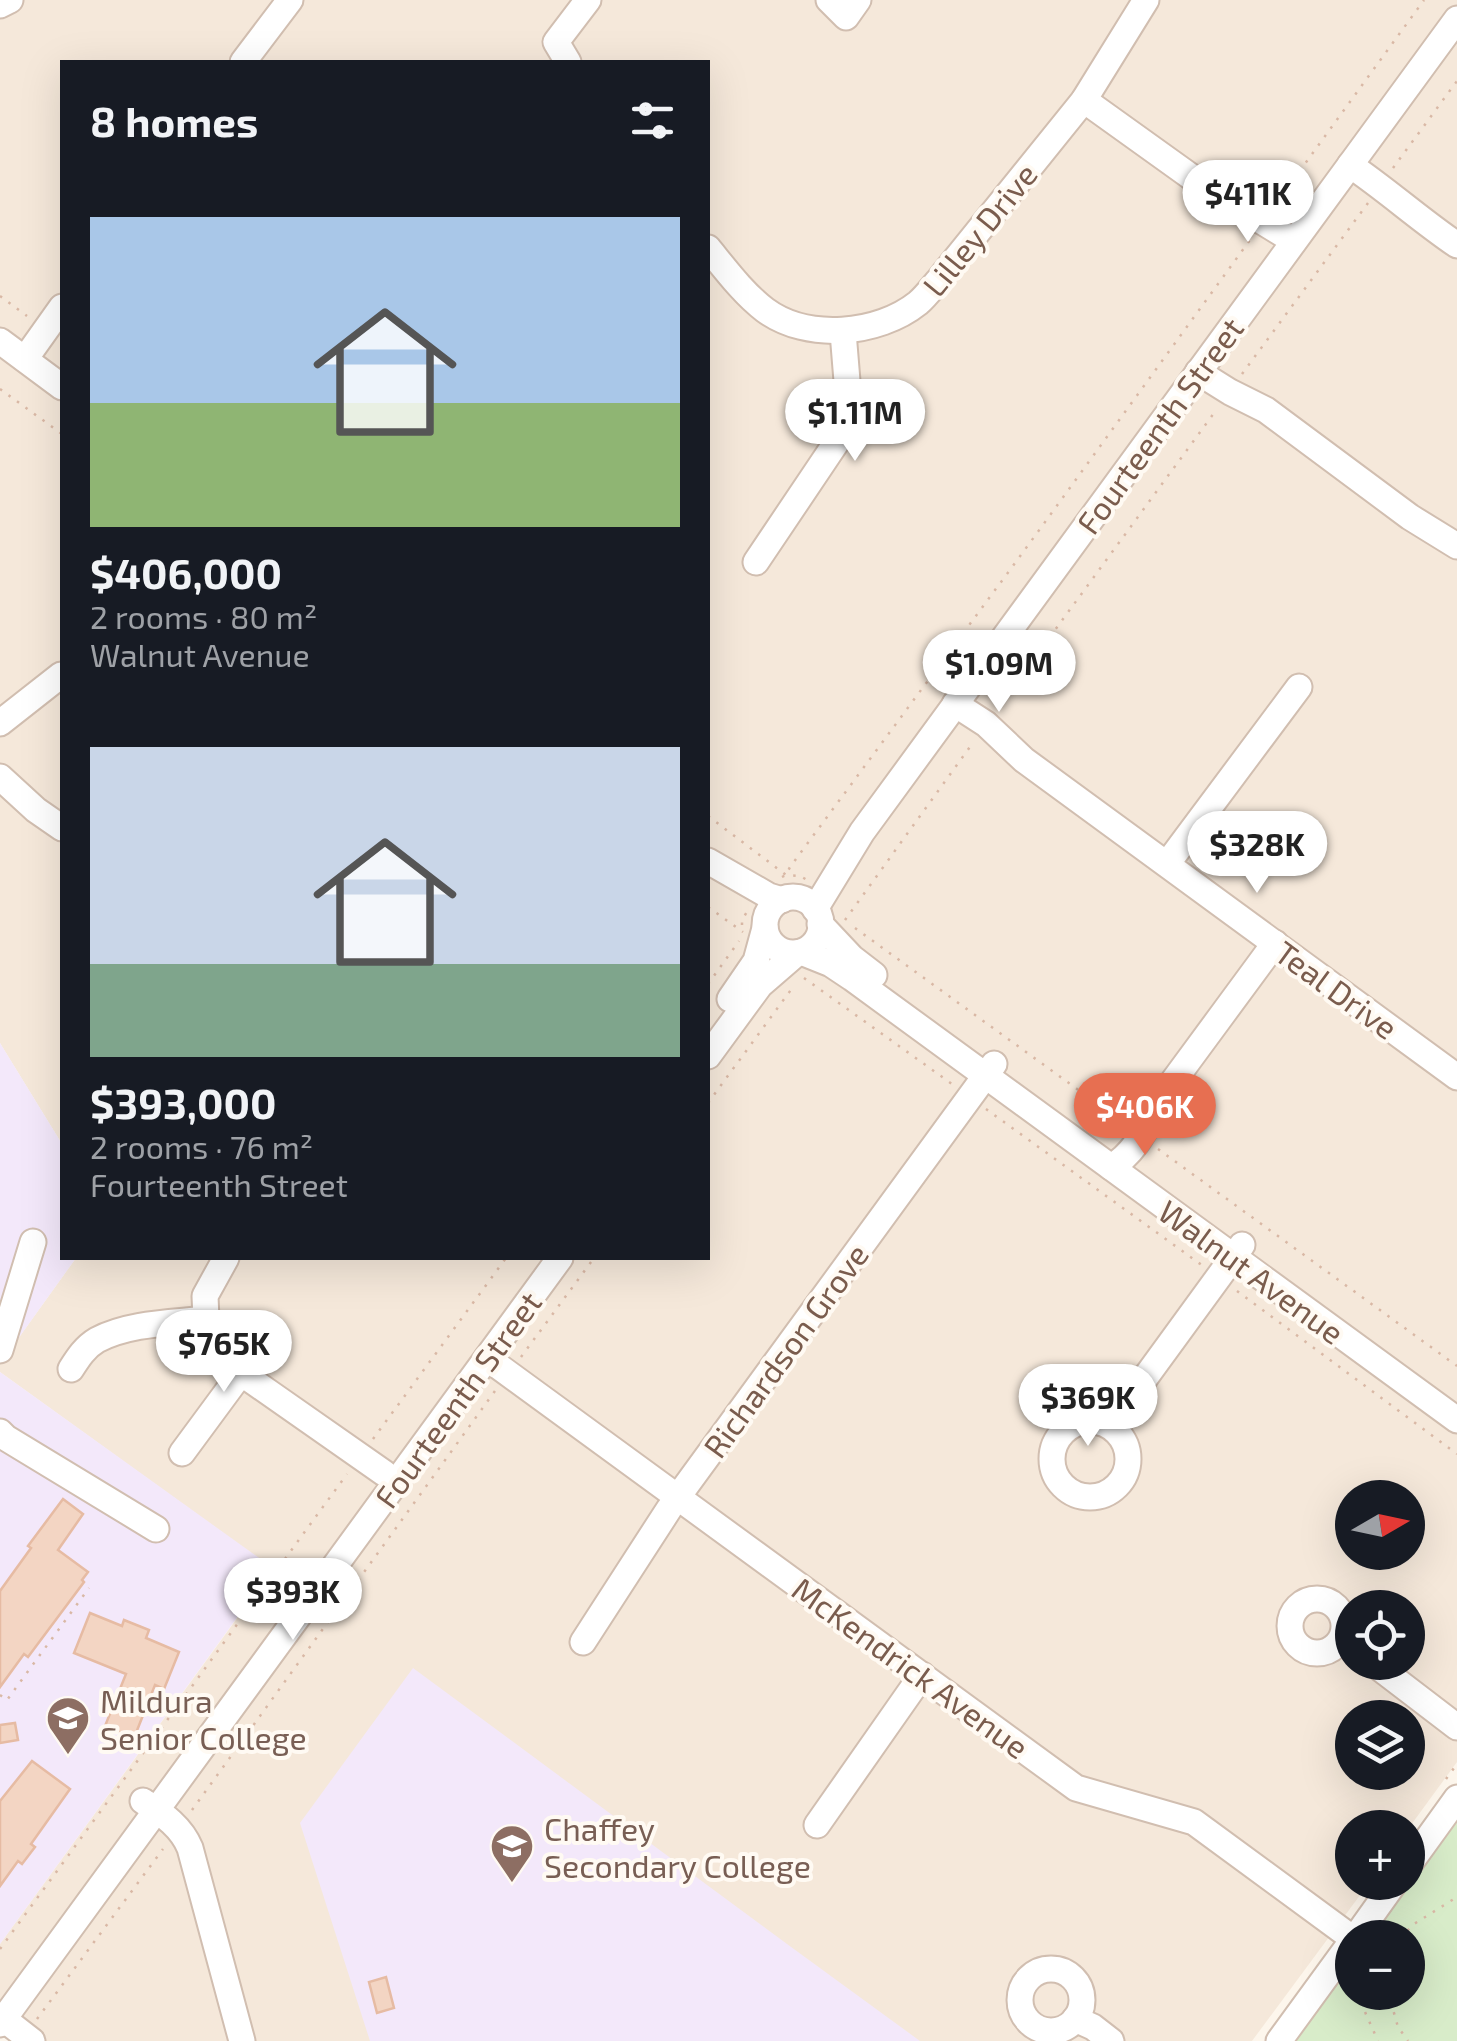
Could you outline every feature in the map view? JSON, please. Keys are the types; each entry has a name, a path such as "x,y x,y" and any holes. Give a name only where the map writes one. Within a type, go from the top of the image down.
{"street":[{"path":"0,5 10,0"},
{"path":"248,60 290,0"},
{"path":"567,60 556,42 588,0"},
{"path":"829,0 846,17 858,0"},
{"name":"Lilley Drive","path":"710,250 741,288 768,312 800,326 843,332 878,325 918,303 1084,100 1146,0"},
{"name":"Fourteenth Street","path":"811,900 1457,19"},
{"path":"1084,100 1290,247"},
{"path":"1346,171 1457,246"},
{"path":"25,360 60,310"},
{"path":"756,562 840,436 847,381 843,332"},
{"path":"0,341 60,386"},
{"path":"1203,365 1410,517 1457,546"},
{"path":"0,723 60,677"},
{"path":"1167,864 1298,687"},
{"name":"Teal Drive","path":"952,709 1457,1077"},
{"path":"0,777 60,827"},
{"name":"Walnut Avenue","path":"710,865 769,896 811,900 862,966 990,1070"},
{"name":"Walnut Avenue","path":"710,867 772,944 800,960 831,964 990,1070 1117,1159 1232,1260 1457,1420"},
{"path":"710,1028 756,960 758,928 770,910 811,900 816,941 800,960 760,985 710,1053"},
{"path":"1117,1159 1274,943"},
{"name":"Richardson Grove","path":"582,1642 678,1496 990,1070"},
{"path":"1,1341 33,1242"},
{"path":"225,1260 205,1296 212,1341 241,1373 384,1473"},
{"name":"Fourteenth Street","path":"1,2014 384,1473 541,1260"},
{"name":"Fourteenth Street","path":"150,1805 559,1260"},
{"path":"1110,1426 1232,1260"},
{"name":"Walnut Avenue","path":"1232,1260 1457,1402"},
{"path":"71,1369 83,1351 115,1333 206,1319"},
{"name":"McKendrick Avenue","path":"487,1358 1076,1788 1194,1822 1335,1925"},
{"path":"182,1452 241,1373"},
{"path":"0,1432 156,1529"},
{"path":"817,1825 922,1674"},
{"path":"1396,1680 1457,1727"},
{"path":"1425,1842 1457,1798"},
{"path":"150,1805 178,1828 190,1848 242,2041"},
{"path":"1279,2041 1335,1965"},
{"path":"1,2014 28,2038"},
{"path":"1076,2019 1111,2041"}],"path":[{"path":"811,900 790,867 1424,0"},
{"path":"811,900 982,730 1457,81"},
{"path":"0,296 46,330"},
{"path":"0,389 60,433"},
{"path":"710,818 811,900 1457,1366"},
{"path":"710,982 758,928"},
{"path":"800,960 970,1097 1232,1260 1457,1454"},
{"path":"710,1100 792,987"},
{"path":"0,1949 505,1260"},
{"path":"28,2038 593,1260"},
{"path":"0,1696 7,1700 89,1588"},
{"path":"1420,1920 1457,1897"},
{"path":"1364,2010 1378,2041"},
{"path":"1393,2010 1408,2041"}],"shaded area":[{"path":"0,0 1457,0 1457,1762 1422,1810 1335,1810 1335,1900 1356,1900 1342,1920 1335,1920 1335,1929 1252,2041 13,2041 0,2032 0,1944 273,1569 0,1372 0,1364 75,1260 710,1260 710,60 60,60 60,1141 0,1043"},
{"path":"0,1043 60,1141 60,1260 75,1260 0,1364"},
{"name":"Mildura Senior College","path":"0,1372 273,1568 0,1944"},
{"name":"Chaffey Secondary College","path":"413,1668 920,2041 370,2041 300,1823"}],"green space":[{"path":"1457,1822 1457,2041 1294,2041 1335,1985 1335,2010 1425,2010 1425,1920 1384,1920 1399,1900 1425,1900 1425,1865"}],"building":[{"path":"63,1499 83,1514 58,1550 88,1572 28,1657 24,1654 0,1687 0,1591"},
{"path":"90,1613 122,1626 124,1620 149,1630 146,1638 179,1652 164,1689 155,1685 134,1738 105,1726 126,1674 74,1653"},
{"path":"15,1723 18,1740 0,1743 0,1725"},
{"path":"32,1761 70,1789 31,1844 35,1847 22,1864 18,1861 0,1886 0,1801"},
{"path":"386,1977 394,2008 377,2013 369,1982"}],"place":[{"name":"Mildura Senior College","path":"68,1756"},
{"name":"Chaffey Secondary College","path":"512,1884"}]}
